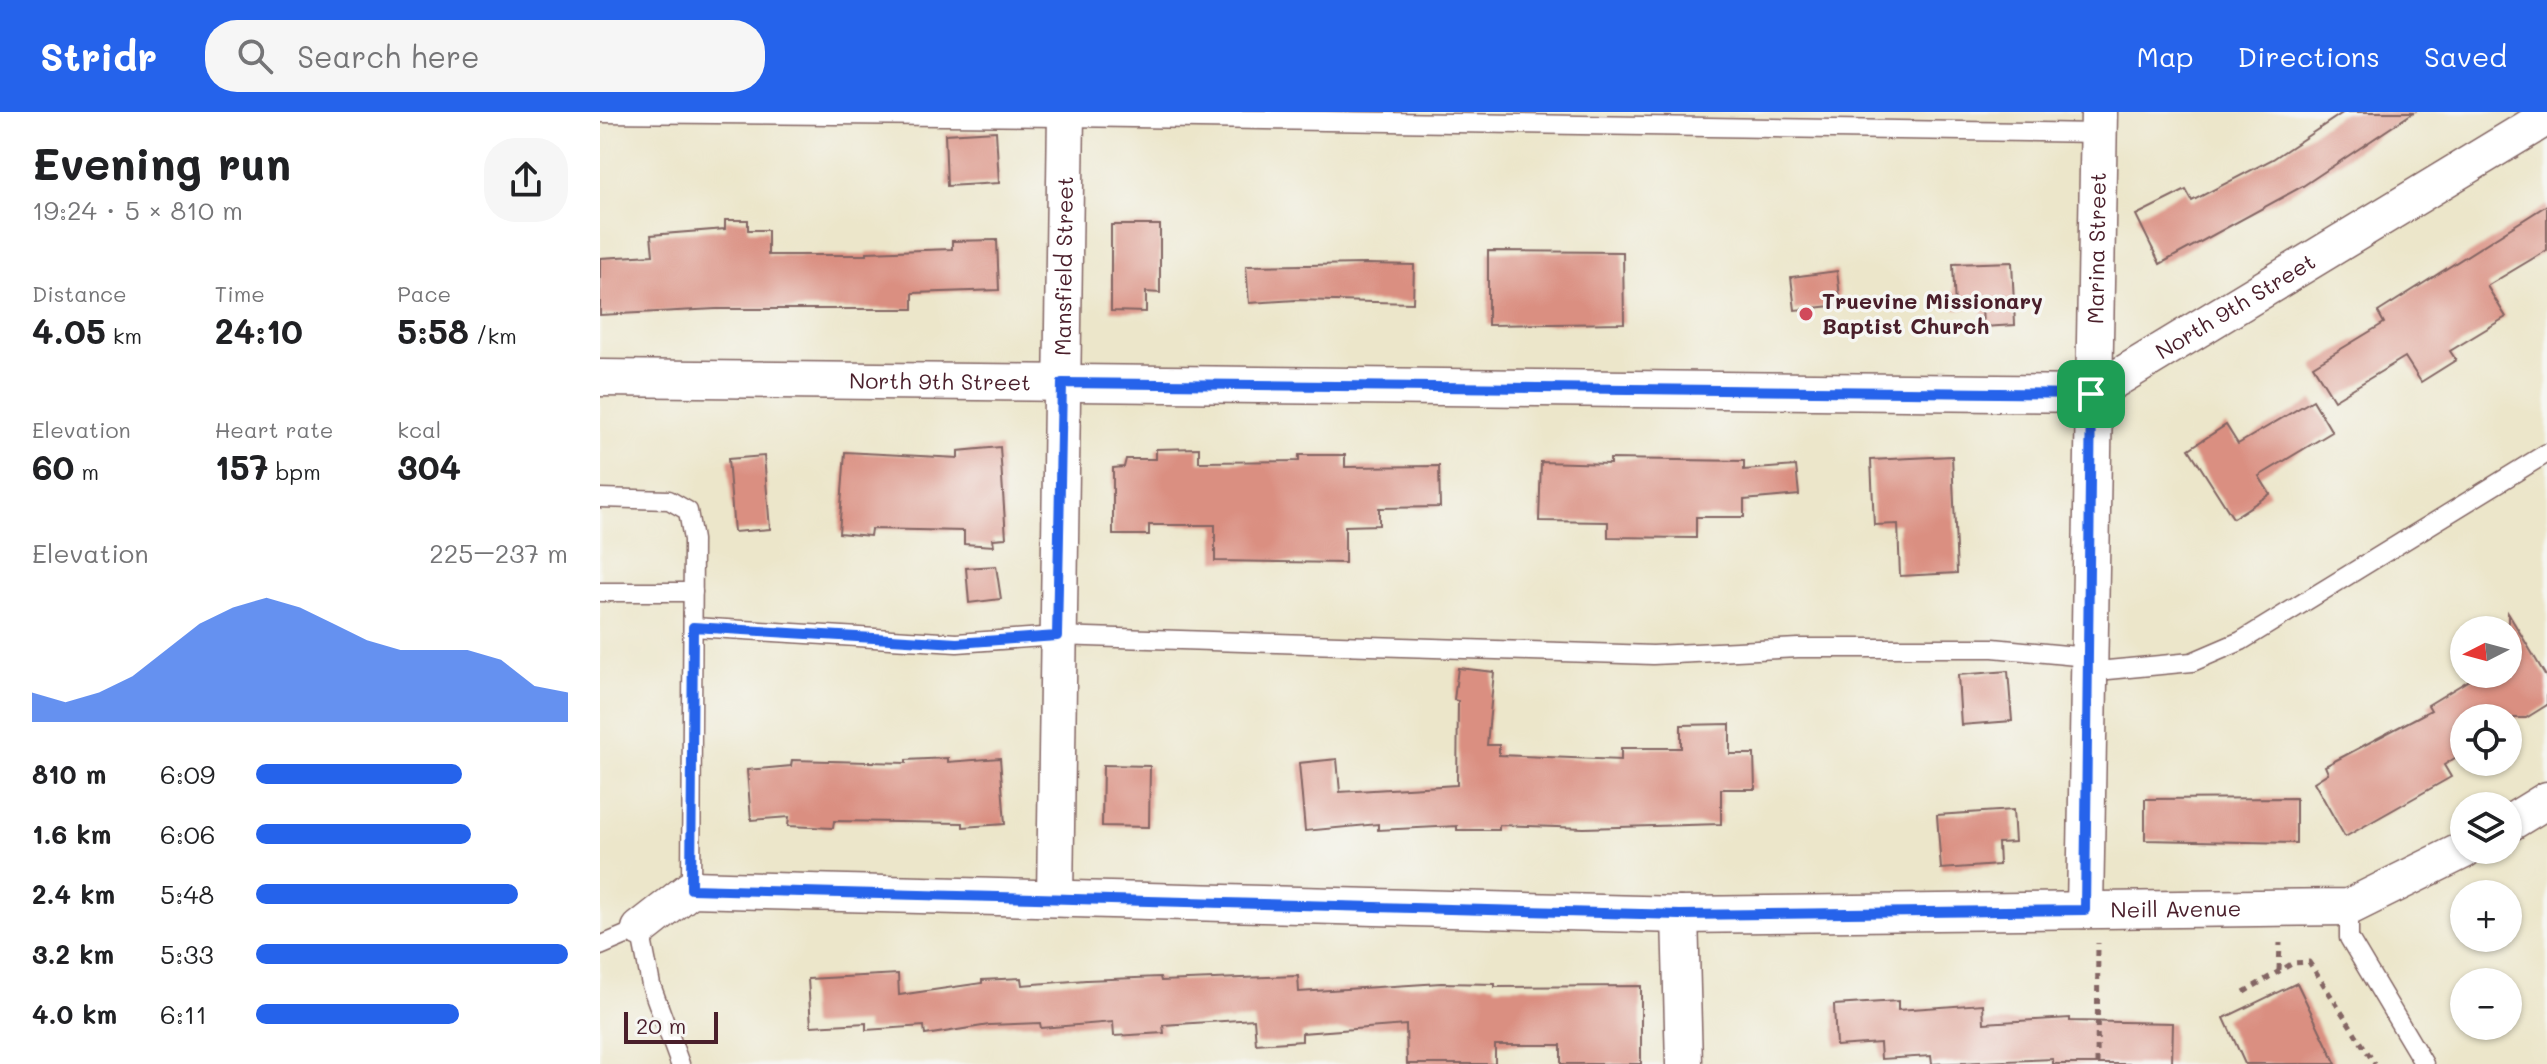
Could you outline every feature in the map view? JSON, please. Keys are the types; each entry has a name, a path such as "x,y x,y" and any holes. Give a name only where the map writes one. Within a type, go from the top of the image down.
{"street":[{"name":"Mansfield Street","path":"1055,898 1066,114"},
{"name":"North 9th Street","path":"600,378 2091,394 2547,117"},
{"name":"Marina Street","path":"2092,926 2087,664 2099,123"},
{"path":"2522,815 2547,800"},
{"name":"Neill Avenue","path":"691,889 2092,926 2349,907 2450,857"},
{"path":"640,929 691,889"},
{"path":"1680,915 1684,1064"}],"lane":[{"path":"600,113 2099,123"},
{"path":"693,627 957,643 1057,636 1653,655 1798,648 1963,648 2087,664 2192,662 2241,641 2547,453"},
{"path":"600,498 669,500 688,511 693,540 691,889"},
{"path":"600,592 693,592"},
{"path":"2349,907 2349,938 2424,1064"},
{"path":"600,946 640,929 651,985 680,1064"}],"path":[{"path":"2092,926 2097,1064"},
{"path":"2279,971 2280,943"},
{"path":"2244,992 2293,963 2309,962 2375,1064"}],"building":[{"path":"2344,112 2414,112 2303,186 2160,264 2136,215 2186,190 2192,201 2273,159"},
{"path":"996,131 999,183 947,186 945,134"},
{"path":"2547,205 2547,250 2487,286 2506,317 2450,351 2456,360 2421,382 2405,357 2334,400 2313,366 2384,323 2378,312"},
{"path":"725,220 748,220 748,230 768,230 768,255 867,255 867,252 952,249 952,241 997,240 999,290 913,293 913,309 716,309 600,315 600,258 653,255 651,235 725,229"},
{"path":"1111,225 1160,225 1160,293 1146,292 1146,312 1111,311"},
{"path":"1488,251 1623,252 1624,323 1488,325"},
{"path":"2012,262 2015,325 1983,327 1982,307 1955,309 1953,264"},
{"path":"1414,265 1413,303 1296,300 1249,303 1246,266"},
{"path":"1837,271 1841,305 1795,310 1791,277"},
{"path":"2313,400 2332,432 2259,476 2270,494 2233,518 2189,449 2226,425 2238,444"},
{"path":"1000,447 1006,538 993,539 994,546 964,544 964,531 871,529 870,536 839,533 845,452 958,458 958,451"},
{"path":"1199,448 1199,462 1299,461 1299,455 1345,455 1345,467 1439,466 1440,507 1379,508 1379,525 1345,526 1345,563 1215,561 1215,525 1149,525 1149,535 1113,535 1113,468 1124,467 1126,459 1156,459 1156,449"},
{"path":"764,456 770,529 734,532 728,459"},
{"path":"1952,456 1957,573 1900,576 1898,524 1874,525 1871,460"},
{"path":"1610,459 1744,461 1744,470 1796,466 1799,495 1744,500 1744,517 1696,517 1696,538 1608,537 1608,522 1539,521 1541,462 1610,464"},
{"path":"996,566 1001,599 969,603 966,568"},
{"path":"2522,636 2547,678 2547,705 2526,718 2522,718 2522,704 2450,704 2450,761 2444,765 2451,777 2345,837 2314,782 2328,773 2325,766 2431,710 2428,705 2456,688 2522,688"},
{"path":"1458,668 1494,672 1487,745 1499,745 1499,755 1621,760 1621,748 1681,748 1681,725 1730,724 1730,754 1754,754 1755,789 1721,789 1721,824 1584,828 1499,825 1499,830 1457,830 1457,826 1378,830 1378,824 1305,831 1299,763 1337,759 1340,792 1457,785 1458,701 1454,700"},
{"path":"2008,671 2012,721 1961,725 1958,675"},
{"path":"948,758 948,762 1000,758 1005,824 963,827 963,823 834,821 833,828 788,826 789,817 751,820 747,770 791,766 792,760 906,763 906,760"},
{"path":"1103,765 1150,766 1149,827 1102,826"},
{"path":"2296,798 2296,843 2145,840 2145,799"},
{"path":"2013,810 2015,842 1998,843 1999,865 1941,869 1937,815"},
{"path":"898,974 899,995 982,983 982,980 1021,978 1022,985 1160,977 1161,981 1298,976 1299,992 1441,983 1495,984 1495,987 1641,986 1641,1064 1561,1064 1561,1045 1495,1045 1495,1064 1407,1064 1406,1025 1302,1033 1302,1041 1256,1044 1254,1019 1163,1025 1164,1033 1114,1036 1113,1022 1041,1028 1040,1023 989,1025 925,1035 924,1026 866,1030 866,1023 811,1026 808,979"},
{"path":"2297,983 2336,1064 2245,1064 2224,1018"},
{"path":"1898,1001 1898,1010 1983,1004 1984,1023 2070,1018 2070,1021 2173,1023 2172,1064 2053,1064 2053,1059 1932,1064 1931,1056 1881,1059 1880,1043 1836,1046 1834,1005"}],"place":[{"name":"Truevine Missionary Baptist Church","path":"1806,314"}],"route":[{"path":"1062,383 2091,394 2085,910 1680,915 691,889 693,627 957,643 1057,636 1062,383"}]}
